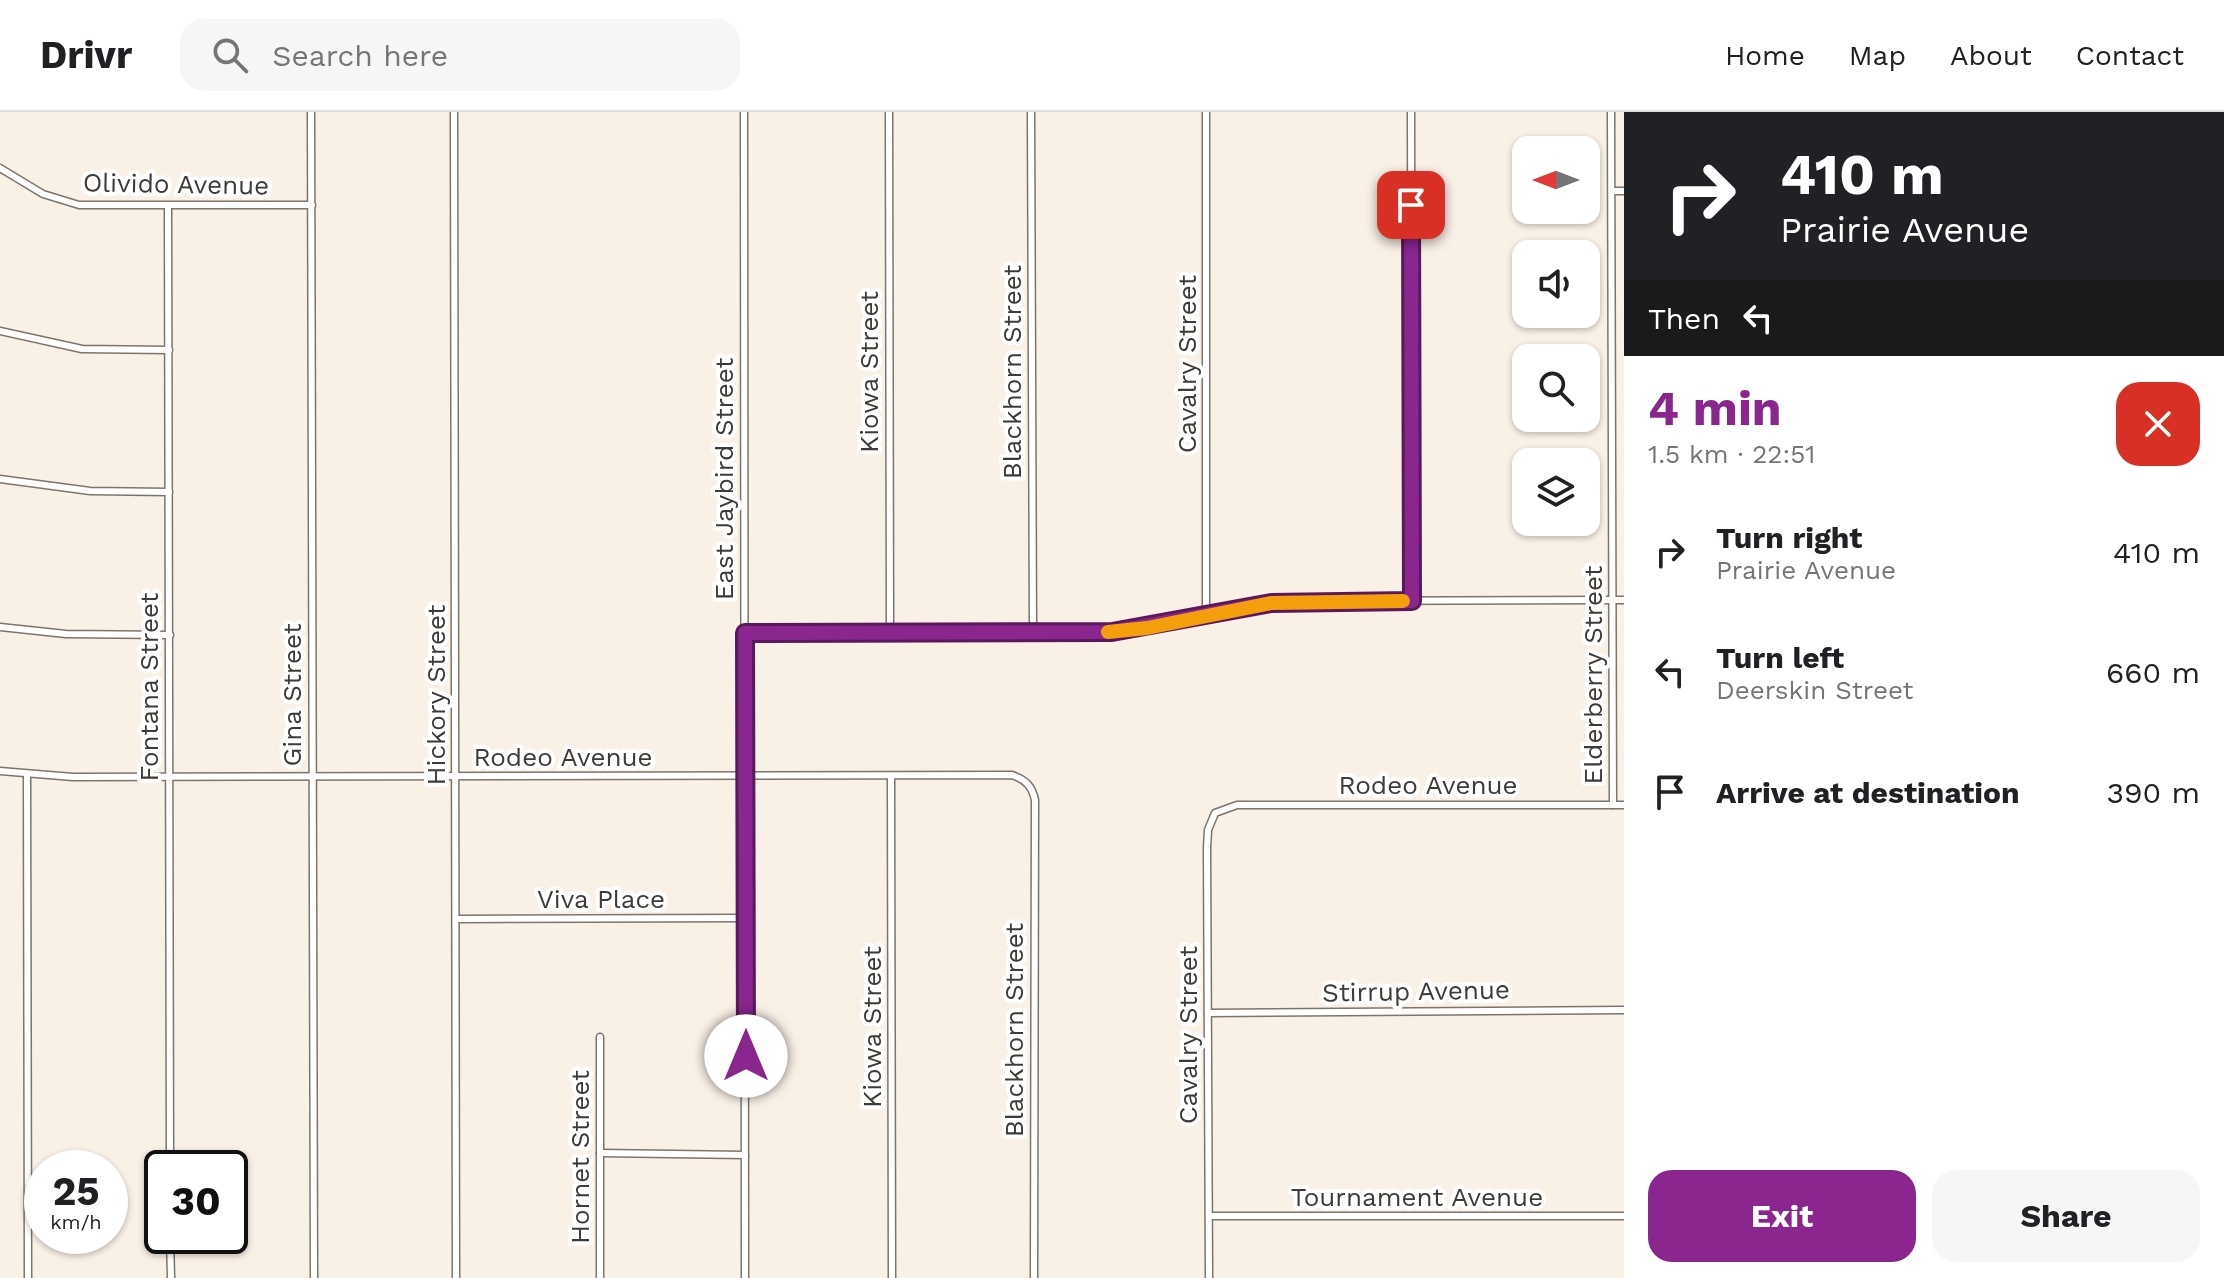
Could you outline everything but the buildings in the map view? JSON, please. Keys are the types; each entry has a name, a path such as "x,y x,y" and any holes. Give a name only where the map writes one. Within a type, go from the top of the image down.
{"street":[{"name":"Gina Street","path":"311,112 314,1278"},
{"name":"Hickory Street","path":"454,112 456,1278"},
{"name":"East Jaybird Street","path":"744,112 745,1278"},
{"name":"Kiowa Street","path":"889,112 890,633"},
{"name":"Blackhorn Street","path":"1031,112 1033,632"},
{"name":"Cavalry Street","path":"1206,112 1206,615"},
{"path":"1411,112 1412,601"},
{"name":"Elderberry Street","path":"1611,112 1613,805"},
{"name":"Olivido Avenue","path":"0,168 25,186 61,201 100,206 312,205"},
{"path":"1612,191 1624,191"},
{"name":"Fontana Street","path":"168,207 170,1150"},
{"path":"0,331 82,349 169,350"},
{"path":"1612,396 1624,396"},
{"path":"0,479 90,491 169,492"},
{"path":"745,633 1112,632 1271,603 1624,600"},
{"path":"0,627 66,634 170,635"},
{"name":"Rodeo Avenue","path":"0,771 168,778 1012,775 1028,783"},
{"path":"27,774 28,1278"},
{"name":"Kiowa Street","path":"891,776 892,1278"},
{"name":"Blackhorn Street","path":"1028,783 1035,800 1034,1278"},
{"name":"Rodeo Avenue","path":"1232,806 1624,805"},
{"name":"Cavalry Street","path":"1209,1278 1208,830 1215,813 1232,806"},
{"name":"Viva Place","path":"456,919 745,918"},
{"name":"Stirrup Avenue","path":"1208,1013 1624,1010"},
{"name":"Hornet Street","path":"600,1037 600,1278"},
{"path":"600,1153 745,1155"},
{"name":"Tournament Avenue","path":"1209,1216 1624,1216"},
{"path":"170,1254 171,1278"}],"slow traffic":[{"path":"1108,632 1147,628 1271,603 1403,601"}],"route":[{"path":"746,1056 745,633 1112,632 1271,603 1412,601 1411,205"}]}
